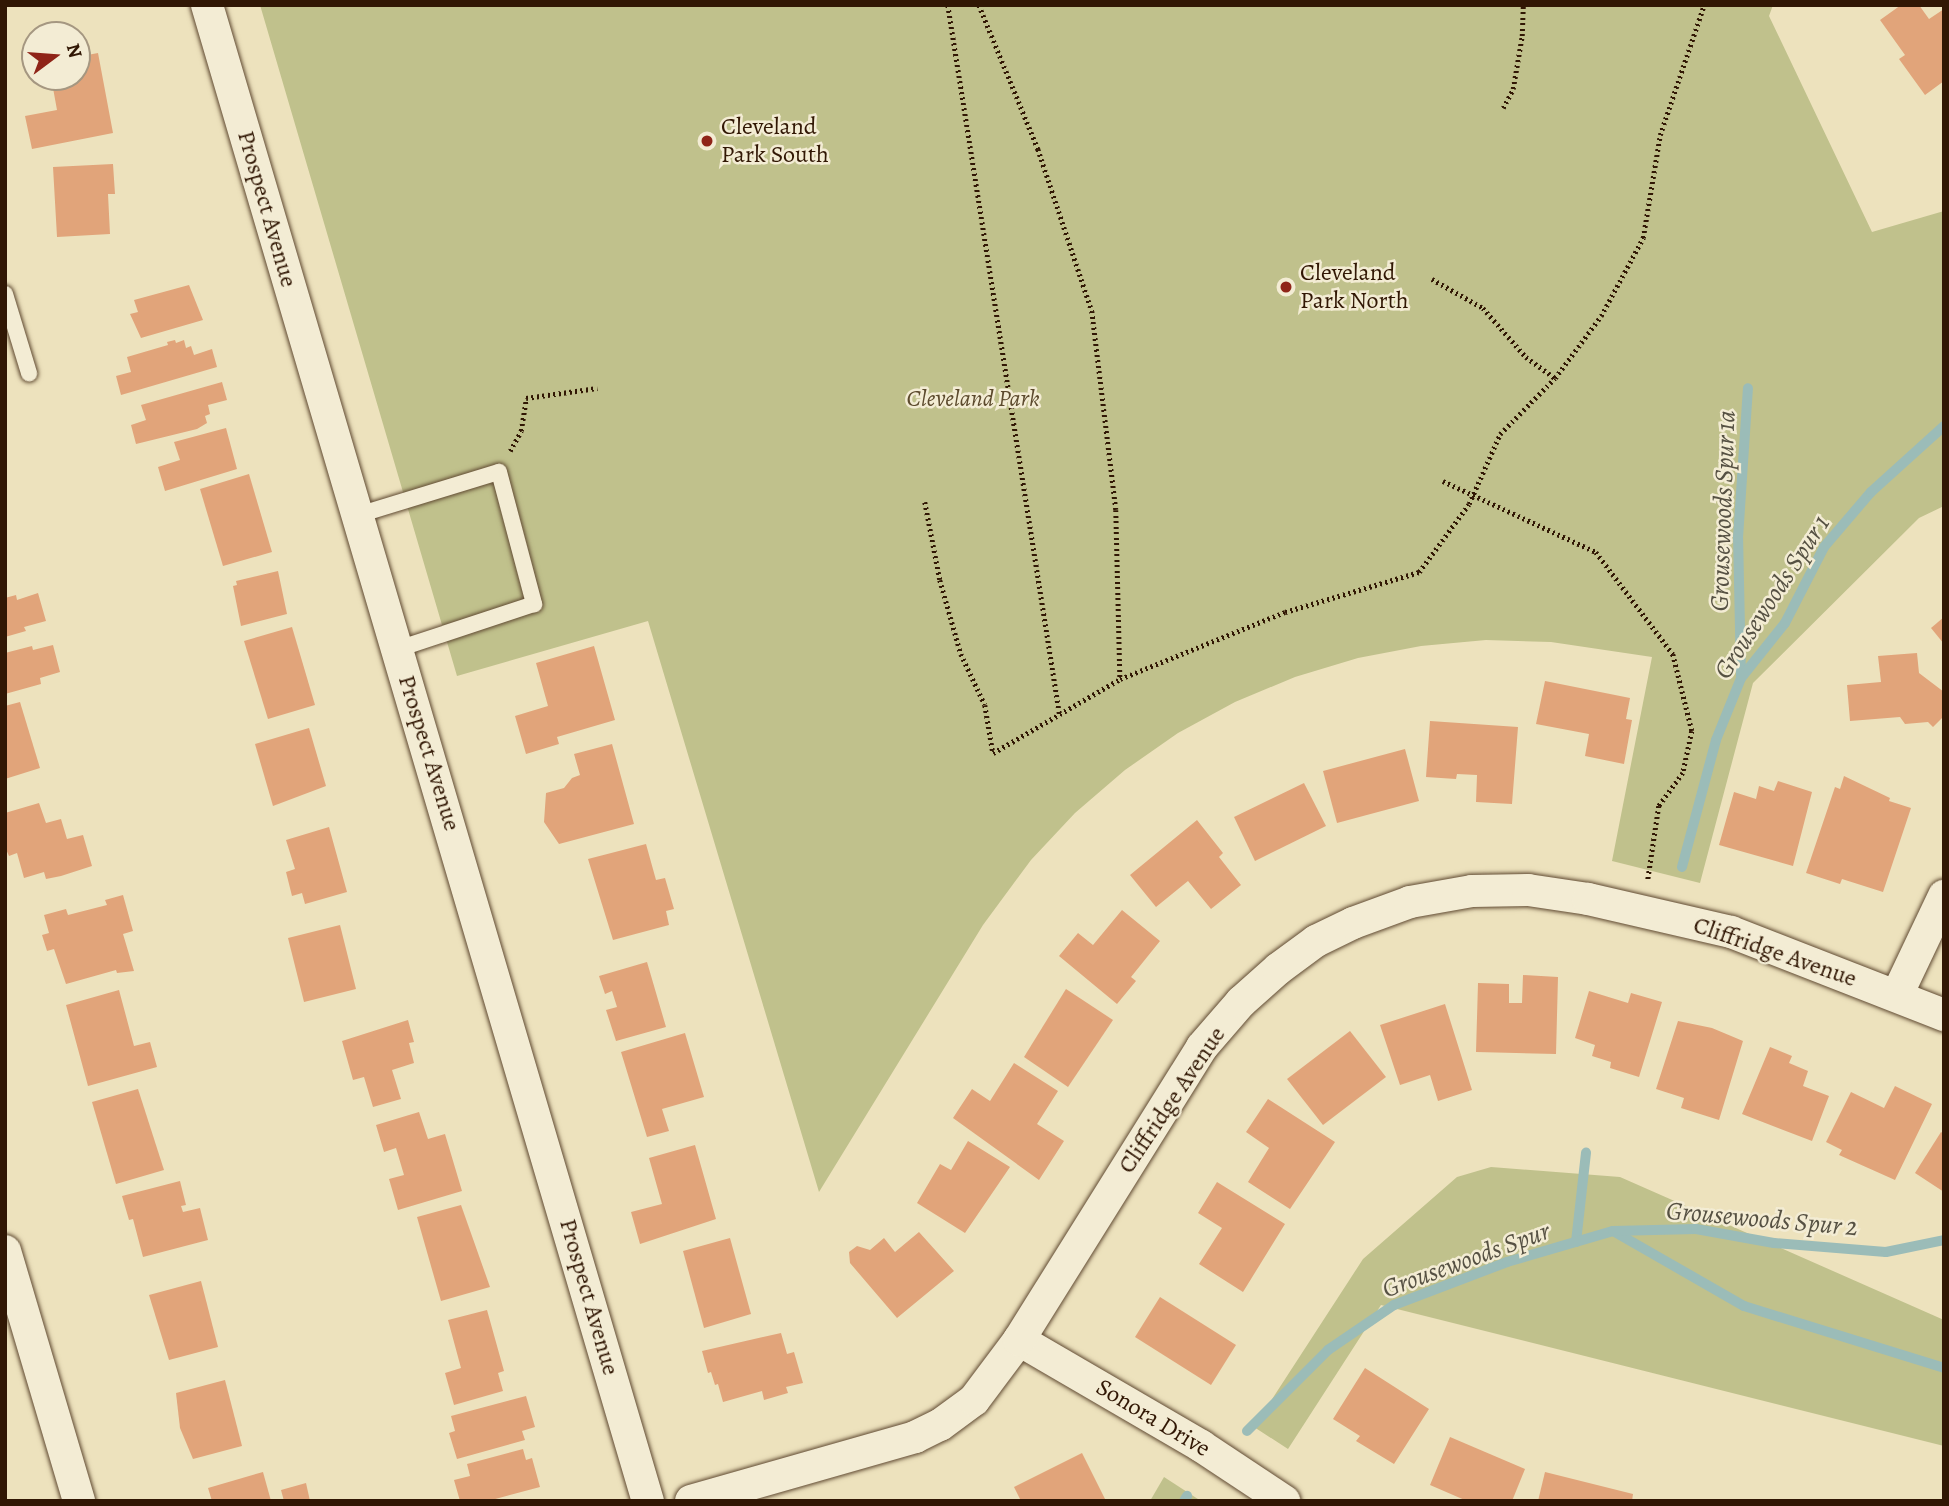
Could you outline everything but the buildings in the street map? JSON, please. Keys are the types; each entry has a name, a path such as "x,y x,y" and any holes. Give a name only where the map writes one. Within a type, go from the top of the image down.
{"street":[{"name":"Prospect Avenue","path":"207,5 648,1501"},
{"name":"Cliffridge Avenue","path":"691,1501 864,1453 940,1425 974,1400 1019,1339 1202,1047 1241,1002 1278,969 1316,941 1353,923 1410,902 1472,891 1528,890 1644,911 1731,932 1944,1015"},
{"path":"1897,995 1944,895"},
{"path":"5,1251 79,1501"},
{"name":"Sonora Drive","path":"1019,1339 1201,1446 1284,1501"}],"lane":[{"path":"5,294 29,373"},
{"path":"358,515 499,471 534,604 398,649"}],"path":[{"path":"948,5 1060,716"},
{"path":"979,5 1038,149 1092,311 1116,510 1120,679"},
{"path":"1503,108 1513,89 1522,36 1523,5"},
{"path":"925,502 940,580 961,654 985,705 993,753 1120,679 1285,612 1419,572 1473,495 1500,434 1555,378 1601,316 1643,238 1660,135 1704,5"},
{"path":"1432,279 1483,308 1526,357 1555,378"},
{"path":"499,471 522,431 526,398 597,388"},
{"path":"1443,481 1597,552 1673,654 1692,731 1683,773 1659,806 1644,911"}],"green space":[{"name":"Cleveland Park","path":"260,5 1773,5 1769,16 1872,232 1944,211 1944,506 1919,518 1753,683 1700,883 1612,861 1652,657 1551,642 1486,640 1421,646 1358,658 1295,677 1235,702 1178,733 1125,770 1075,813 1031,860 983,925 819,1192 648,621 457,676"},
{"path":"1491,1167 1620,1177 1944,1320 1944,1446 1381,1305 1288,1449 1254,1427 1363,1259 1457,1177"},
{"path":"1164,1477 1201,1501 1150,1501"}],"waterway":[{"name":"Grousewoods Spur 1a","path":"1741,677 1738,538 1748,388"},
{"name":"Grousewoods Spur 1","path":"1682,867 1716,740 1741,678 1785,623 1824,547 1871,492 1944,426"},
{"path":"1576,1242 1586,1153"},
{"name":"Grousewoods Spur","path":"1247,1431 1328,1350 1394,1305 1507,1262 1613,1231 1696,1229 1774,1243 1886,1252 1944,1240"},
{"path":"1613,1231 1744,1306 1944,1368"},
{"name":"Grousewoods Spur","path":"1184,1501 1187,1496"}],"place":[{"name":"Cleveland Park South","path":"707,141"},
{"name":"Cleveland Park North","path":"1286,287"}],"water label":[{"name":"Grousewoods Spur 2","path":"1762,1219"}]}
